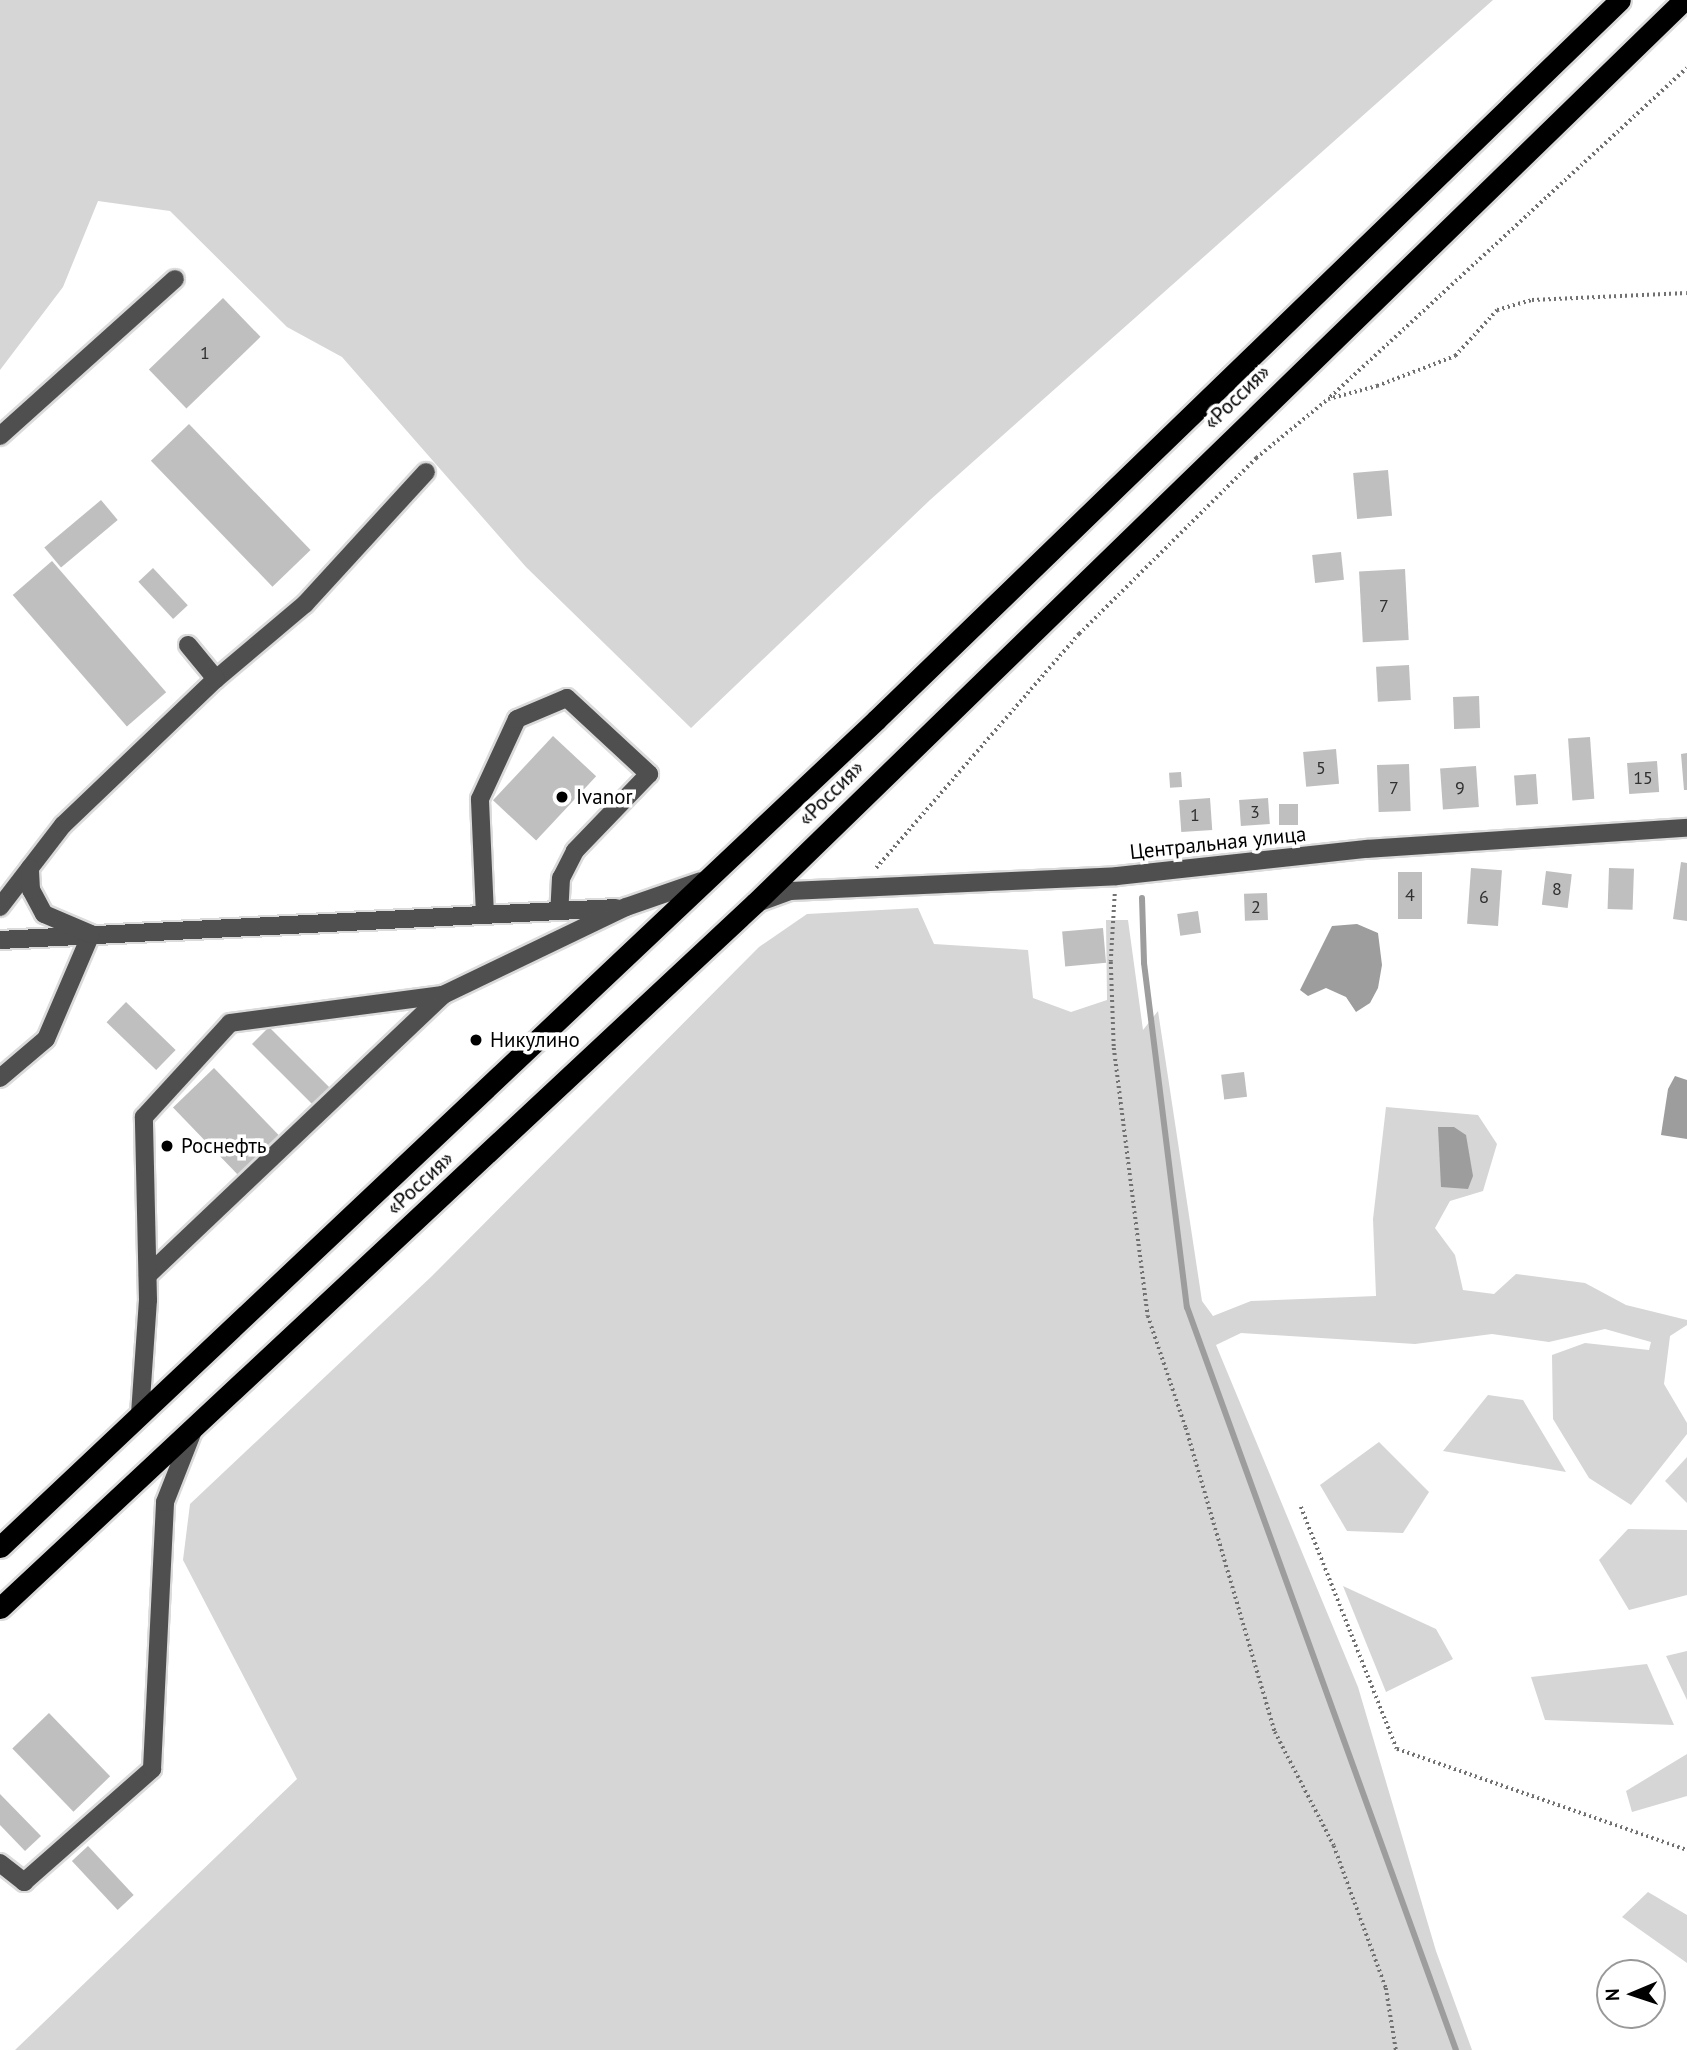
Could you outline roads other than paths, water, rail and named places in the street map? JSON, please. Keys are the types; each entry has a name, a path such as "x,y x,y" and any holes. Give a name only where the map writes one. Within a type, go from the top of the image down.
{"highway":[{"name":"«Россия»","path":"0,1547 701,881 876,720 1620,0"},
{"name":"«Россия»","path":"0,1608 755,904 1684,0"}],"street":[{"path":"0,436 175,279"},
{"path":"0,907 63,825 216,679 305,604 426,472"},
{"path":"188,645 216,679"},
{"path":"485,915 480,799 517,719 567,698 649,774 575,852 561,877 559,911"},
{"name":"Центральная улица","path":"755,904 790,891 1116,876 1367,849 1687,828"},
{"path":"30,868 31,890 44,914 91,934"},
{"path":"148,1276 443,995 626,907 701,881"},
{"path":"0,940 626,907"},
{"path":"0,1078 46,1039 91,934"},
{"path":"140,1414 148,1276 144,1117 230,1024 443,995"},
{"path":"0,1863 24,1882 152,1769 165,1502 195,1426"}],"waterway":[{"path":"1142,898 1144,963 1187,1307 1456,2050"}],"place":[{"name":"Ivanor","path":"562,797"},
{"name":"Никулино","path":"476,1040"},
{"name":"Роснефть","path":"167,1146"}]}
